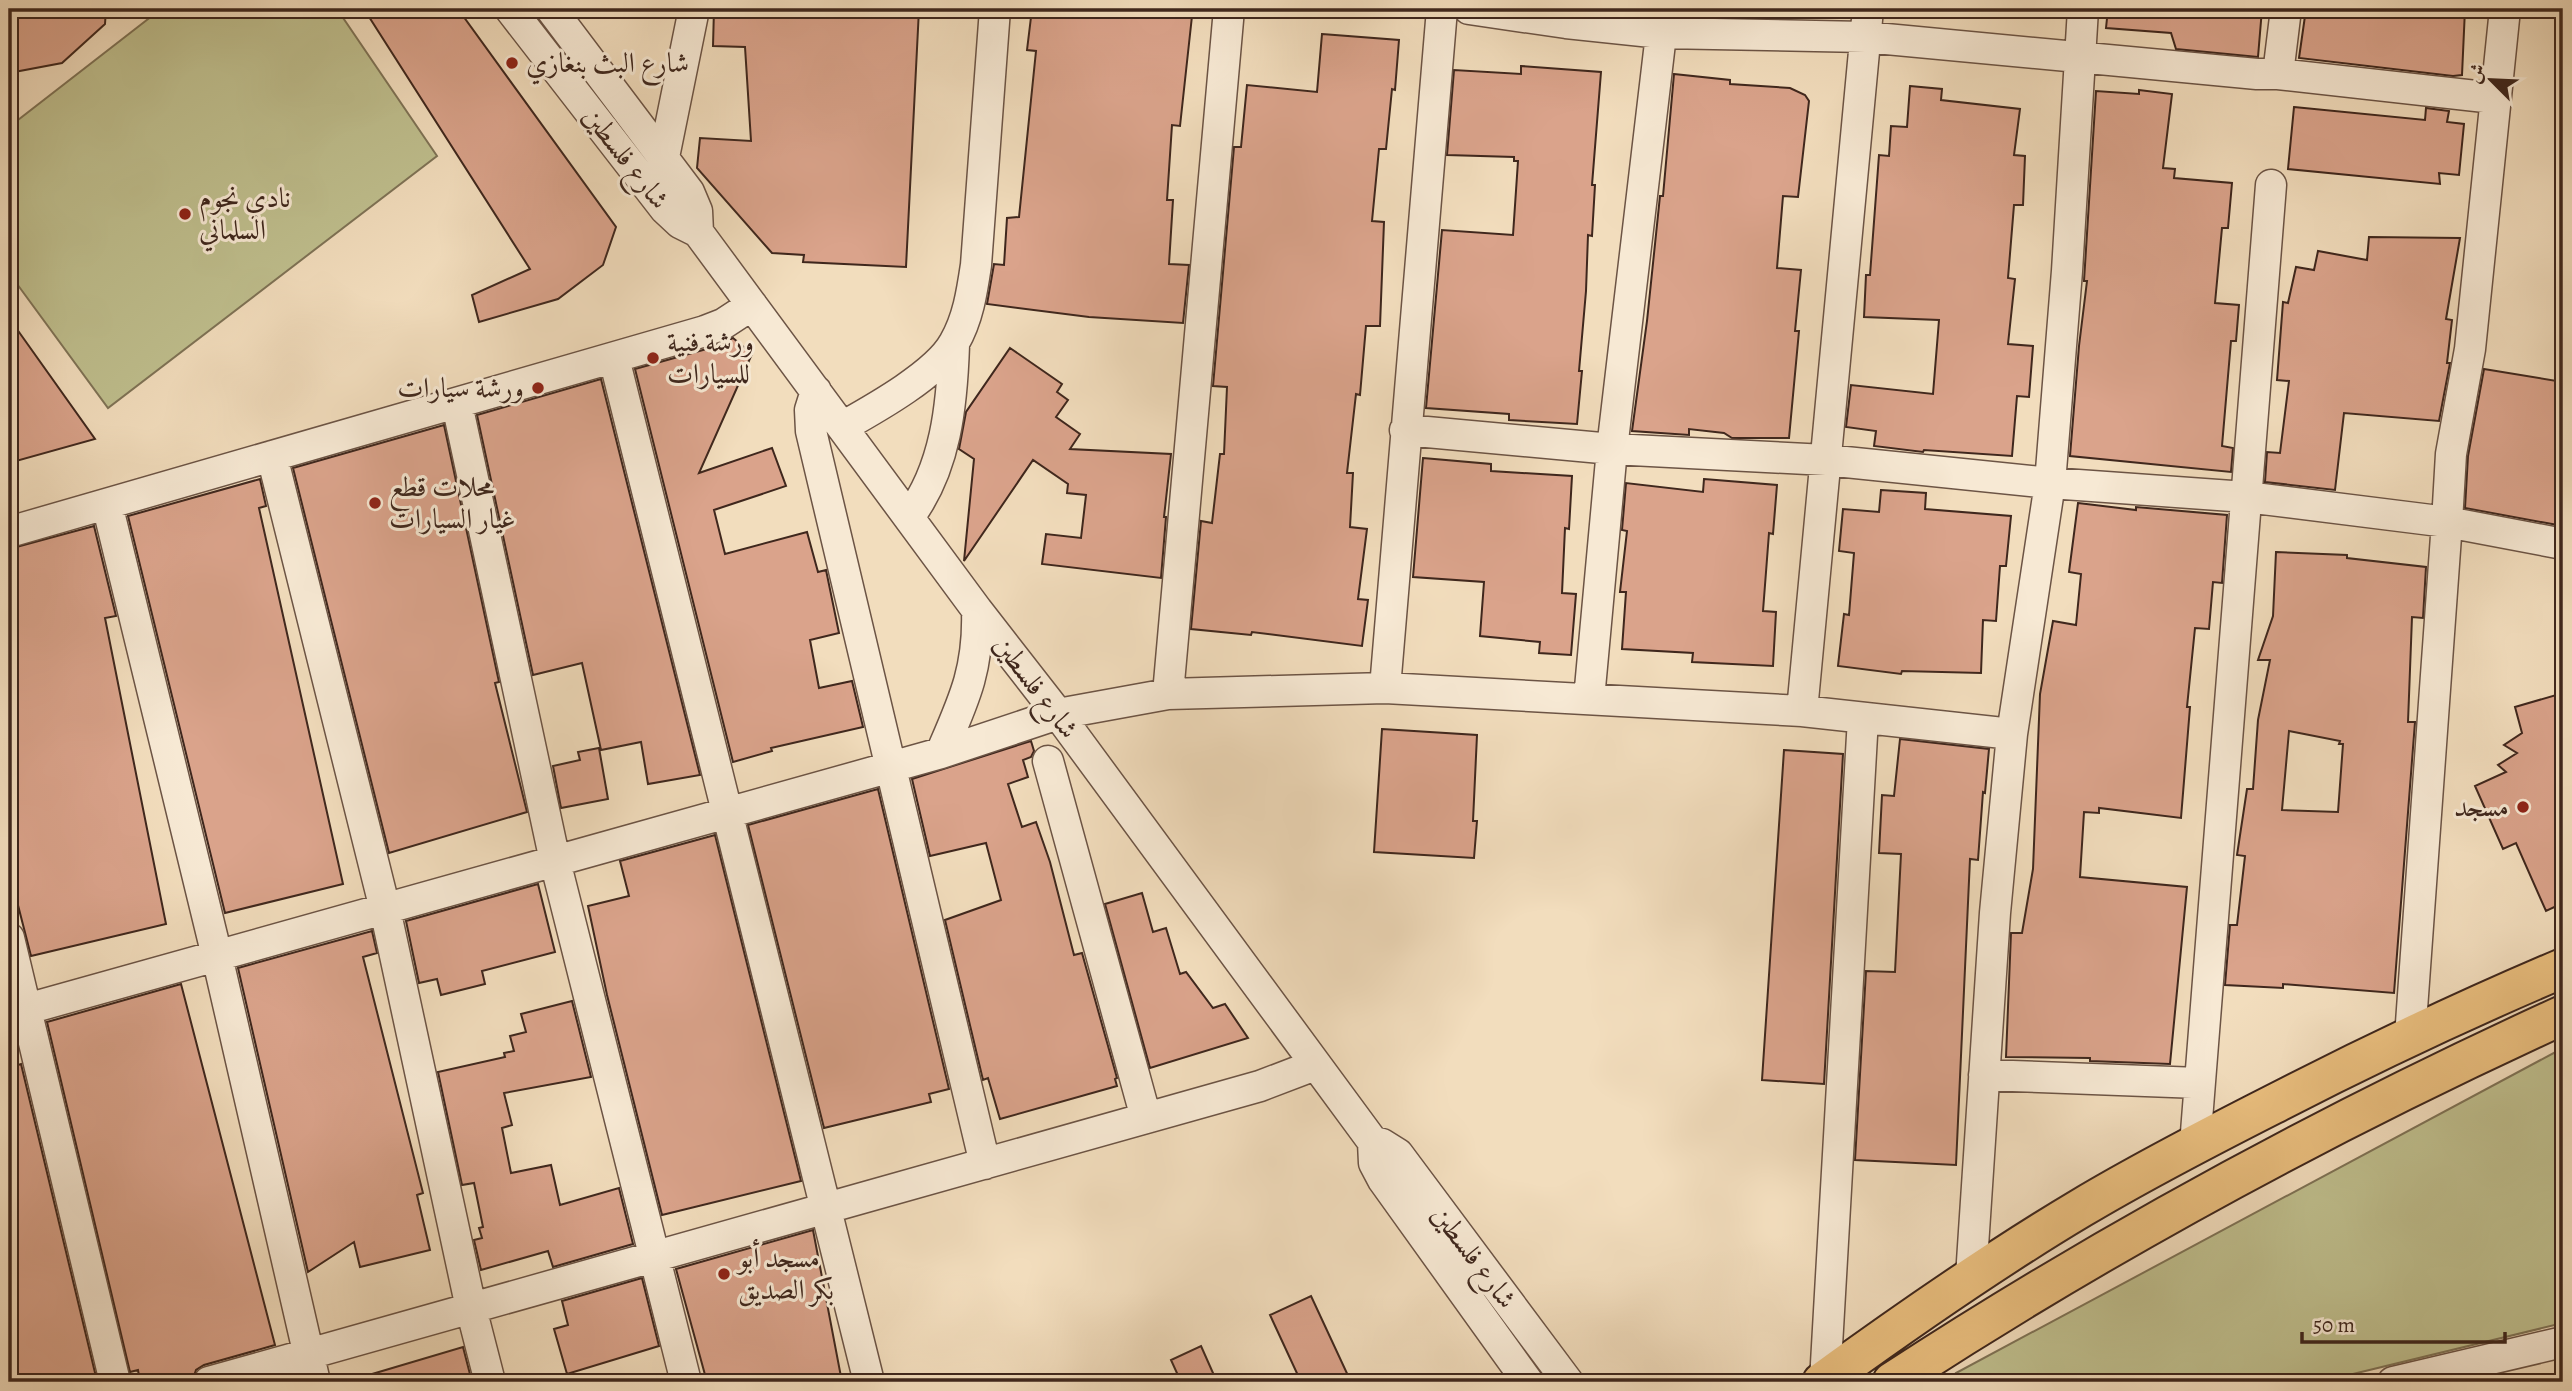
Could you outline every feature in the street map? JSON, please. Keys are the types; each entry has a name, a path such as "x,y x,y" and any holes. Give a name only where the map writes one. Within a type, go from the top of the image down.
{"main road":[{"path":"1823,1381 1971,1277 2081,1208 2195,1144 2410,1037 2563,968"},
{"path":"1892,1382 2086,1260 2194,1199 2377,1102 2563,1015"}],"street":[{"name":"شارع فلسطين","path":"510,9 665,209 680,223 698,232 977,610 1058,714 1373,1142 1374,1163 1383,1180 1528,1382"},
{"name":"شارع فلسطين","path":"551,9 664,157 694,201 698,232"},
{"path":"664,157 694,9"},
{"path":"909,517 924,496 939,458 949,409 954,345 970,306 976,265 995,9"},
{"path":"1168,694 1229,9"},
{"path":"1385,688 1442,9"},
{"path":"1469,9 1566,23 1866,23 2079,56 2278,74 2494,98"},
{"path":"1971,1277 1995,913 2012,734 2050,483 2067,271 2083,9"},
{"path":"2278,74 2286,9"},
{"path":"2410,1037 2451,454 2470,349 2505,9"},
{"path":"1588,699 1612,449 1662,21"},
{"path":"1802,711 1866,23"},
{"path":"2195,1144 2271,185"},
{"path":"9,532 705,331 723,324 752,304"},
{"path":"842,427 905,389 954,345"},
{"path":"614,358 869,1382"},
{"path":"816,391 810,410 811,431 985,1164"},
{"path":"457,404 555,861 686,1382"},
{"path":"1405,430 1612,449 1826,460 2050,483 2246,497 2447,522 2563,544"},
{"path":"272,456 384,909 471,1308 490,1382"},
{"path":"107,504 217,956 312,1368"},
{"path":"941,753 972,678 978,638 977,610"},
{"path":"18,1012 941,753 1058,714 1168,694 1385,688 1802,711 2012,734"},
{"path":"1823,1381 1863,718"},
{"path":"1048,761 1146,1118"},
{"path":"9,938 18,1012 115,1382"},
{"path":"209,1382 312,1368 471,1308 1260,1086 1315,1065"},
{"path":"1984,1075 2199,1083"},
{"name":"شارع فلسطين","path":"1373,1142 1398,1154 1568,1382"},
{"path":"2393,1382 2455,1375 2563,1342"}],"green space":[{"name":"نادي نجوم السلماني","path":"161,9 337,9 437,156 108,408 9,273 9,127"},
{"path":"2563,1048 2563,1323 2320,1382 1960,1382 1956,1373"}],"building":[{"path":"9,9 106,9 105,24 62,63 9,73"},
{"path":"364,9 458,9 616,227 603,265 558,299 479,322 472,295 530,269"},
{"path":"714,9 919,9 906,267 803,262 804,255 772,253 697,168 700,138 751,141 745,47 713,46"},
{"path":"1032,9 1116,9 1192,16 1180,126 1172,125 1167,200 1173,200 1169,264 1189,265 1183,323 1089,317 987,304 994,264 1004,265 1007,218 1019,217 1036,51 1027,50"},
{"path":"2108,9 2262,9 2258,57 2176,49 2171,33 2106,28"},
{"path":"2306,9 2465,9 2462,75 2299,58"},
{"path":"1322,34 1399,40 1386,149 1379,149 1372,221 1384,222 1380,326 1366,326 1360,395 1356,394 1347,473 1353,473 1350,527 1367,529 1358,599 1368,600 1362,646 1252,632 1251,635 1191,629 1201,521 1212,523 1220,454 1224,454 1227,387 1213,386 1234,147 1241,147 1247,85 1317,92"},
{"path":"1521,66 1601,72 1592,185 1595,185 1592,236 1588,235 1577,424 1509,420 1509,414 1426,408 1442,230 1513,235 1518,161 1514,161 1514,157 1447,155 1454,70 1521,74"},
{"path":"1674,74 1730,80 1730,84 1790,88 1805,95 1809,101 1798,197 1783,196 1777,268 1801,270 1795,331 1799,331 1789,438 1732,438 1724,433 1689,429 1689,435 1632,431 1660,196 1663,196"},
{"path":"1910,86 1942,89 1941,100 2020,109 2014,155 2025,156 2023,205 2014,205 2008,278 2015,279 2008,344 2033,346 2029,397 2017,396 2012,456 1923,452 1874,446 1876,431 1846,427 1851,385 1933,394 1939,320 1864,317 1866,275 1870,275 1879,155 1889,156 1891,126 1907,127"},
{"path":"2139,90 2172,94 2163,168 2175,169 2174,178 2232,183 2228,228 2222,228 2215,303 2239,305 2236,341 2231,341 2222,446 2233,448 2231,472 2070,456 2087,281 2084,281 2096,91 2139,94"},
{"path":"2294,107 2425,120 2426,108 2449,111 2447,122 2464,124 2459,175 2439,173 2440,184 2288,169"},
{"path":"2369,237 2460,238 2446,319 2452,320 2447,363 2450,363 2439,421 2344,413 2335,490 2265,482 2267,452 2280,453 2289,381 2277,380 2283,302 2288,303 2296,267 2314,270 2318,251 2367,260"},
{"path":"9,318 95,439 9,463"},
{"path":"733,338 752,354 699,473 772,448 786,486 714,510 725,554 807,532 818,572 826,570 839,633 810,640 819,688 852,681 863,727 771,748 772,751 733,762 635,369 710,348"},
{"path":"1010,348 1062,384 1057,392 1068,400 1056,417 1080,434 1070,449 1171,454 1161,578 1042,564 1046,534 1081,538 1086,495 1067,493 1068,484 1033,460 964,561 974,459 959,449 966,412"},
{"path":"2484,369 2563,382 2563,526 2465,508 2468,456"},
{"path":"601,379 700,775 648,784 641,742 601,750 582,663 533,675 477,415"},
{"path":"444,425 499,682 495,683 527,812 389,853 293,468"},
{"path":"1423,458 1491,464 1491,471 1572,476 1569,529 1565,528 1562,593 1576,594 1571,655 1539,653 1540,642 1480,636 1484,582 1413,577"},
{"path":"260,479 266,506 259,508 343,884 225,913 128,516"},
{"path":"1704,479 1777,485 1773,534 1769,533 1763,611 1776,612 1773,666 1692,662 1693,653 1622,649 1626,592 1620,592 1627,531 1622,530 1626,483 1703,492"},
{"path":"1881,490 1926,493 1925,509 2011,516 2006,566 2000,566 1996,621 1983,620 1981,673 1902,671 1901,674 1838,666 1844,614 1849,615 1854,553 1839,551 1843,509 1879,512"},
{"path":"2078,503 2136,510 2136,507 2227,515 2222,583 2213,582 2209,629 2195,628 2187,707 2190,707 2181,818 2099,808 2099,813 2084,812 2080,877 2187,887 2170,1064 2090,1061 2090,1058 2006,1057 2011,933 2022,933 2033,869 2040,694 2053,621 2076,625 2081,574 2069,572"},
{"path":"94,526 116,616 105,618 166,924 31,956 9,870 9,549"},
{"path":"2276,552 2347,555 2347,558 2426,567 2423,618 2412,617 2408,722 2415,722 2394,993 2283,984 2283,988 2225,985 2230,925 2237,925 2245,856 2237,855 2247,789 2253,789 2258,720 2270,660 2258,660 2273,616","holes":["2289,731 2340,741 2339,744 2343,744 2338,812 2282,810"]},
{"path":"2563,693 2563,903 2546,911 2516,843 2503,849 2475,786 2506,772 2498,765 2517,753 2504,745 2522,733 2515,707"},
{"path":"1382,729 1477,735 1474,858 1374,852"},
{"path":"1900,739 1989,749 1978,860 1970,859 1956,1165 1855,1160 1866,971 1895,972 1901,854 1879,853 1882,795 1894,796"},
{"path":"1031,741 1034,751 1031,757 1023,760 1028,777 1008,784 1022,827 1036,822 1050,862 1074,955 1082,953 1117,1086 1000,1119 988,1078 983,1080 945,920 1001,900 986,843 930,856 912,779"},
{"path":"599,748 608,799 561,808 553,766 580,760 578,752"},
{"path":"1784,750 1843,754 1824,1084 1762,1080"},
{"path":"878,789 949,1089 929,1094 931,1102 824,1128 748,825"},
{"path":"715,835 801,1181 662,1215 607,995 588,906 629,896 620,861"},
{"path":"538,884 555,952 482,971 485,984 441,995 437,979 419,983 406,921"},
{"path":"1142,893 1153,932 1166,928 1180,974 1186,972 1213,1008 1225,1004 1248,1038 1150,1068 1105,904"},
{"path":"372,931 377,953 363,957 423,1193 417,1195 430,1250 360,1267 354,1242 308,1272 238,968"},
{"path":"181,984 275,1345 204,1365 196,1370 192,1382 140,1382 138,1370 130,1372 47,1022"},
{"path":"572,1001 591,1077 504,1093 512,1125 502,1128 511,1173 551,1165 560,1205 619,1188 633,1244 553,1267 548,1251 481,1270 474,1240 482,1238 479,1228 483,1227 474,1183 462,1185 438,1072 505,1057 504,1053 514,1051 510,1036 526,1032 521,1014"},
{"path":"21,1064 97,1381 9,1382 9,1068"},
{"path":"813,1230 842,1382 707,1382 676,1269"},
{"path":"642,1278 659,1346 567,1374 554,1329 568,1325 562,1301"},
{"path":"1311,1296 1351,1382 1301,1382 1270,1315"},
{"path":"1201,1346 1217,1382 1181,1382 1171,1360"},
{"path":"463,1347 472,1382 363,1382 362,1377"}],"place":[{"name":"شارع البث بنغازي","path":"512,63"},
{"name":"نادي نجوم السلماني","path":"185,214"},
{"name":"ورشة فنية للسيارات","path":"653,358"},
{"name":"ورشة سيارات","path":"538,388"},
{"name":"محلات قطع غيار السيارات","path":"375,503"},
{"name":"مسجد","path":"2523,807"},
{"name":"مسجد أبو بكر الصديق","path":"724,1274"}]}
